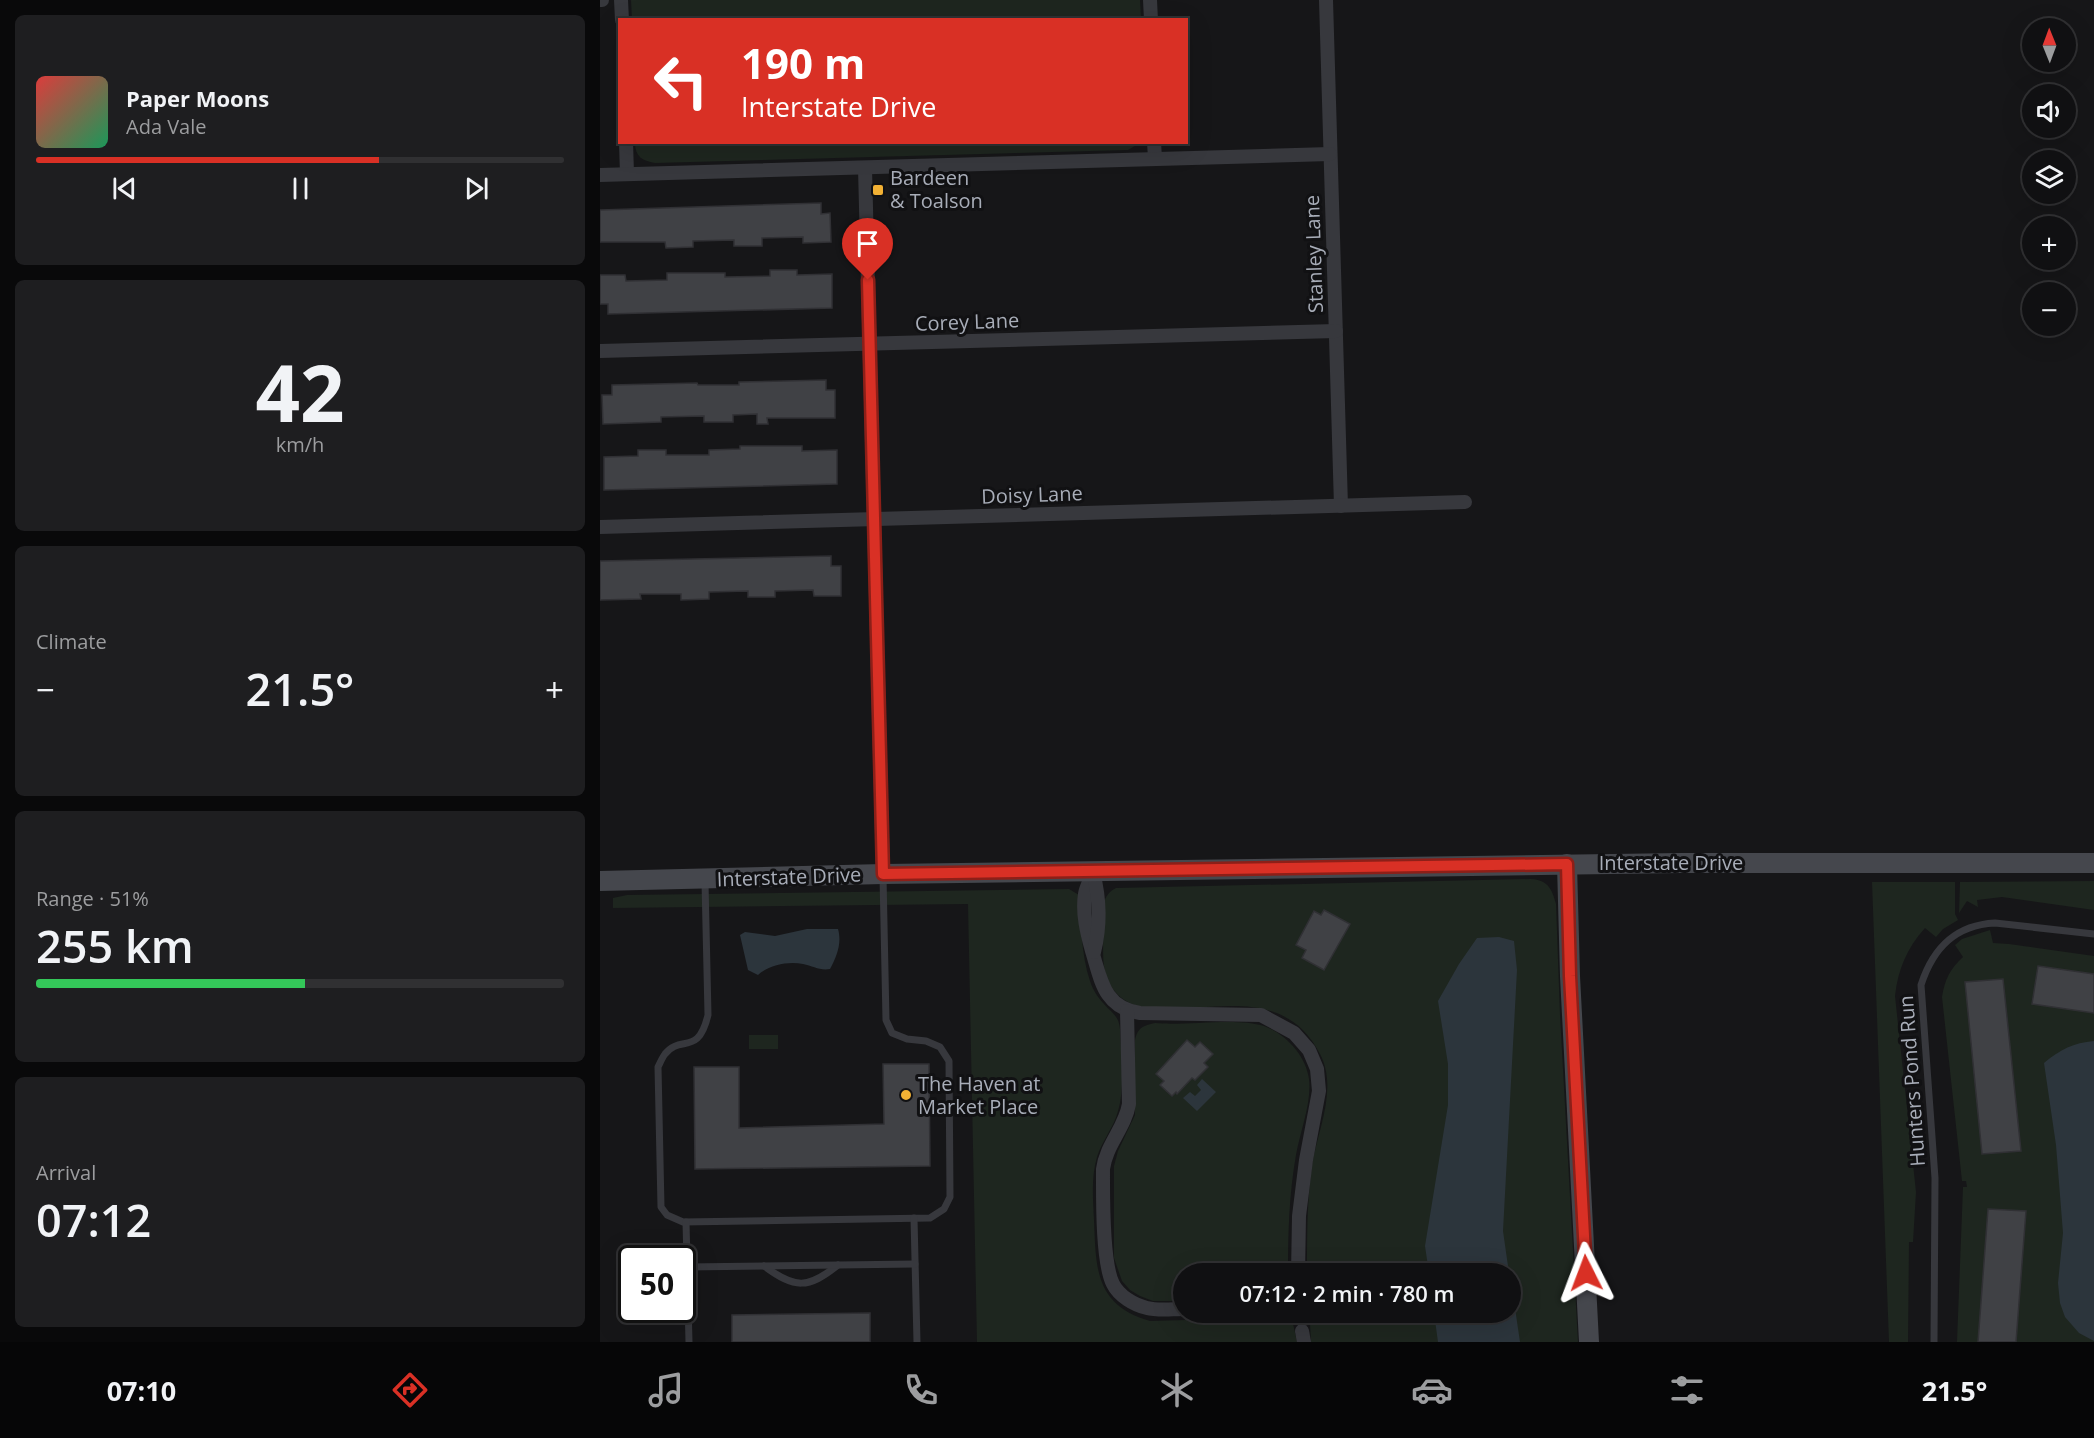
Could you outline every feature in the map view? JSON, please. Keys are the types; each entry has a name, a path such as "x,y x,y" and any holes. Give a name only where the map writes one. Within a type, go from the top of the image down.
{"main road":[{"name":"Interstate Drive","path":"600,881 883,874 1567,864 2094,863"},
{"path":"1567,864 1570,976 1589,1342"}],"street":[{"path":"621,0 622,18"},
{"path":"1150,0 1151,18"},
{"name":"Stanley Lane","path":"1326,0 1341,506"},
{"path":"626,144 627,174"},
{"path":"1154,144 1155,158"},
{"path":"600,175 1330,154"},
{"path":"865,168 883,874"},
{"name":"Corey Lane","path":"600,351 1336,331"},
{"name":"Doisy Lane","path":"600,527 1465,502"},
{"path":"1093,872 1099,895 1099,931 1093,954 1104,989 1112,1000 1127,1011 1164,1015 1261,1015 1294,1033 1310,1050 1317,1070 1319,1091 1306,1160 1299,1216 1298,1263"},
{"path":"1127,1011 1129,1104 1127,1117 1104,1158 1103,1169 1109,1270 1114,1285 1122,1295 1135,1304 1148,1309 1173,1309"}],"lane":[{"path":"705,879 708,1015 704,1031 695,1042 679,1046 666,1053 658,1067 661,1207 667,1215 686,1222 930,1218 944,1209 950,1197 949,1061 940,1047 926,1041 908,1039 892,1033 886,1020 883,874"},
{"name":"Hunters Pond Run","path":"1934,1342 1935,1178 1921,985 1926,969 1934,955 1946,942 1964,929 1979,924 1995,923 2094,934"},
{"path":"915,1218 917,1342"},
{"path":"686,1222 687,1245"},
{"path":"696,1267 915,1264"},
{"path":"764,1266 783,1280 802,1285 821,1279 838,1265"},
{"path":"688,1323 688,1342"}],"shaded area":[{"path":"631,0 1140,0 1141,18 632,18"},
{"path":"635,144 1138,144 1128,150 655,163 646,161 636,151"},
{"path":"1531,879 1545,883 1553,894 1556,904 1578,1342 1311,1342 1310,1323 1521,1323 1521,1263 1307,1263 1310,1178 1327,1095 1325,1067 1320,1054 1299,1026 1272,1011 1242,1006 1153,1009 1129,1002 1111,986 1105,972 1103,958 1103,905 1107,895 1116,888"},
{"path":"2094,881 2094,910 2002,897 1977,900 1978,907 1967,901 1959,913 1960,882"},
{"path":"1872,882 1955,882 1955,914 1958,920 1943,929 1936,937 1925,928 1904,959 1895,996 1916,1192 1913,1242 1909,1242 1908,1342 1889,1342"},
{"path":"1069,889 1079,895 1087,971 1094,990 1117,1018 1120,1029 1122,1071 1120,1102 1114,1123 1097,1157 1093,1180 1096,1254 1102,1283 1118,1305 1150,1321 1293,1323 1297,1342 977,1342 968,904 613,908 613,898 627,895"},
{"path":"807,929 838,929 838,949 830,969 791,963 773,966 758,975 748,970 740,935 745,932 775,936"},
{"path":"1990,930 1993,943 2094,956 2094,1342 1957,1342 1963,1187 1967,1187 1966,1181 1962,1181 1942,997 1949,975 1963,957 1955,945 1962,939"},
{"path":"1499,937 1514,941 1517,970 1503,1231 1508,1263 1428,1263 1425,1246 1448,1105 1448,1064 1438,1001 1477,938"},
{"path":"1240,1022 1264,1026 1280,1034 1294,1047 1304,1062 1309,1079 1309,1097 1292,1184 1288,1263 1173,1263 1173,1301 1153,1301 1130,1290 1122,1281 1114,1258 1114,1166 1118,1151 1135,1115 1135,1040 1138,1032 1147,1025"},
{"path":"749,1035 778,1035 778,1049 749,1049"},
{"path":"2094,1041 2094,1341 2079,1333 2065,1317 2060,1303 2058,1283 2063,1233 2056,1145 2044,1063 2068,1048"},
{"path":"1202,1079 1216,1092 1197,1111 1183,1098 1190,1092 1195,1096 1201,1090 1197,1085"},
{"path":"1435,1323 1517,1323 1520,1342 1438,1342"}],"building":[{"path":"821,203 821,214 830,213 831,242 803,243 803,237 762,238 762,246 734,246 734,240 693,241 693,247 666,248 665,242 600,242 600,210"},
{"path":"770,270 797,270 797,275 832,274 832,308 608,314 608,304 600,304 600,275 625,275 626,281 667,280 667,273 725,273 725,277 770,276"},
{"path":"826,380 826,390 835,390 835,418 767,418 768,424 757,424 757,414 733,415 733,422 704,422 704,416 661,417 661,422 603,424 602,395 612,395 612,385 697,383 698,385 739,385 739,382"},
{"path":"740,446 802,446 802,451 837,450 837,484 604,490 604,457 638,456 638,450 666,450 666,455 709,455 709,450 740,449"},
{"path":"831,556 831,566 841,566 841,596 814,596 813,590 775,591 775,597 748,597 748,591 709,592 709,599 681,600 681,594 640,594 641,599 600,600 600,561"},
{"path":"1324,910 1350,924 1324,970 1302,958 1306,950 1296,945 1314,911 1321,915"},
{"path":"2038,966 2094,974 2094,1013 2032,1004"},
{"path":"2003,979 2021,1151 1982,1154 1965,982"},
{"path":"1187,1040 1195,1047 1200,1042 1213,1054 1204,1063 1208,1067 1195,1080 1192,1078 1177,1094 1176,1092 1172,1096 1160,1085 1164,1081 1156,1074"},
{"name":"The Haven at Market Place","path":"883,1064 929,1064 930,1166 695,1169 694,1067 739,1067 739,1128 884,1124"},
{"path":"1988,1209 2026,1211 2016,1342 1978,1342"},
{"path":"870,1313 870,1342 732,1342 732,1315"}],"place":[{"name":"Bardeen & Toalson","path":"878,190"},
{"name":"The Haven at Market Place","path":"906,1095"}],"route":[{"path":"868,280 883,874 1567,864 1570,976 1586,1273"}]}
